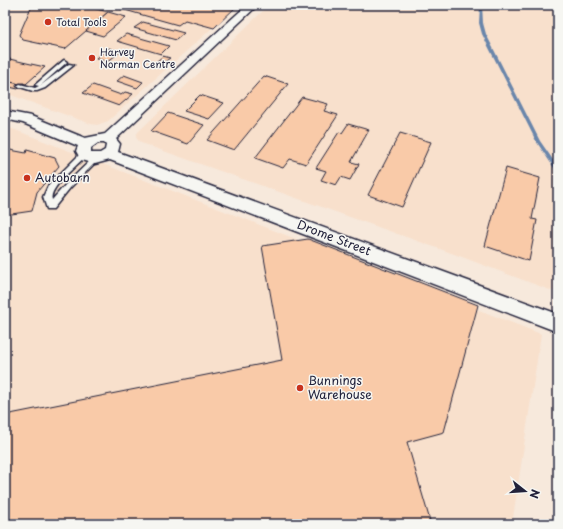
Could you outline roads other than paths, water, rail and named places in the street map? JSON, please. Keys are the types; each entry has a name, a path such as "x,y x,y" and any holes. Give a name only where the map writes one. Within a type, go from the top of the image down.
{"street":[{"path":"5,115 26,119 85,149 94,140 105,150 253,5"},
{"path":"5,106 19,111 26,119"},
{"name":"Drome Street","path":"85,149 90,158 105,150 558,323"}],"lane":[{"path":"20,86 32,89 43,87 68,64"},
{"path":"85,149 50,188 47,197 50,207 68,186 105,150"}],"waterway":[{"path":"481,5 481,23 484,34 538,141 558,170"}],"place":[{"name":"Total Tools","path":"48,22"},
{"name":"Harvey Norman Centre","path":"92,58"},
{"name":"Autobarn","path":"27,178"},
{"name":"Bunnings Warehouse","path":"300,388"}]}
